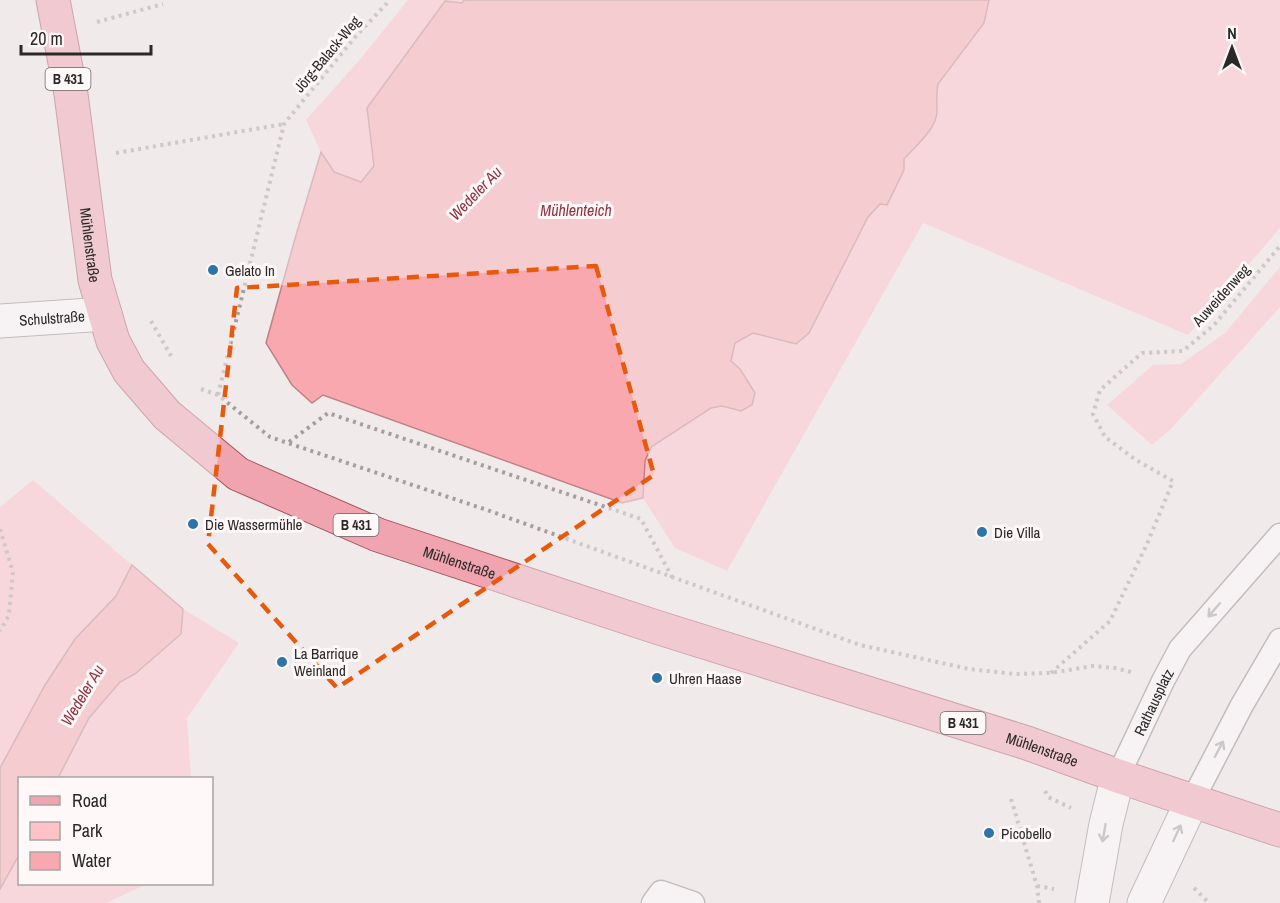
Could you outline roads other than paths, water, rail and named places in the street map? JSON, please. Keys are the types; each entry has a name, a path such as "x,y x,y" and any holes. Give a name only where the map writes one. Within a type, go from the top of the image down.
{"main road":[{"name":"Mühlenstraße","path":"53,0 71,94 95,280 113,341 129,371 167,415 238,474 378,535 653,626 1027,743 1192,801"},
{"name":"B 431","path":"1192,801 1280,830"}],"street":[{"name":"Schulstraße","path":"0,321 105,314"},
{"name":"Rathausplatz","path":"1092,903 1106,824 1118,776"},
{"path":"1144,903 1192,801"}],"lane":[{"name":"Rathausplatz","path":"1118,776 1180,649 1280,534"},
{"path":"1192,801 1242,705 1280,640"},
{"path":"653,903 661,892 693,903"}],"water":[{"name":"Mühlenteich","path":"464,0 989,0 984,23 938,84 937,112 933,125 904,159 904,170 887,205 880,204 868,217 809,333 796,344 753,333 735,343 731,361 740,369 755,393 752,405 741,411 722,406 711,408 651,447 645,461 643,498 622,503 323,395 312,403 292,385 266,343 321,152 334,172 361,182 374,166 367,108 445,1 462,3"},
{"name":"Wedeler Au","path":"132,565 183,609 181,634 135,674 120,682 89,718 59,777 18,777 18,857 0,889 0,768 45,685 75,639 116,596"}],"place":[{"name":"Gelato In","path":"213,270"},
{"name":"Die Wassermühle","path":"193,524"},
{"name":"Die Villa","path":"982,532"},
{"name":"La Barrique Weinland","path":"282,662"},
{"name":"Uhren Haase","path":"657,678"},
{"name":"Picobello","path":"989,833"}]}
